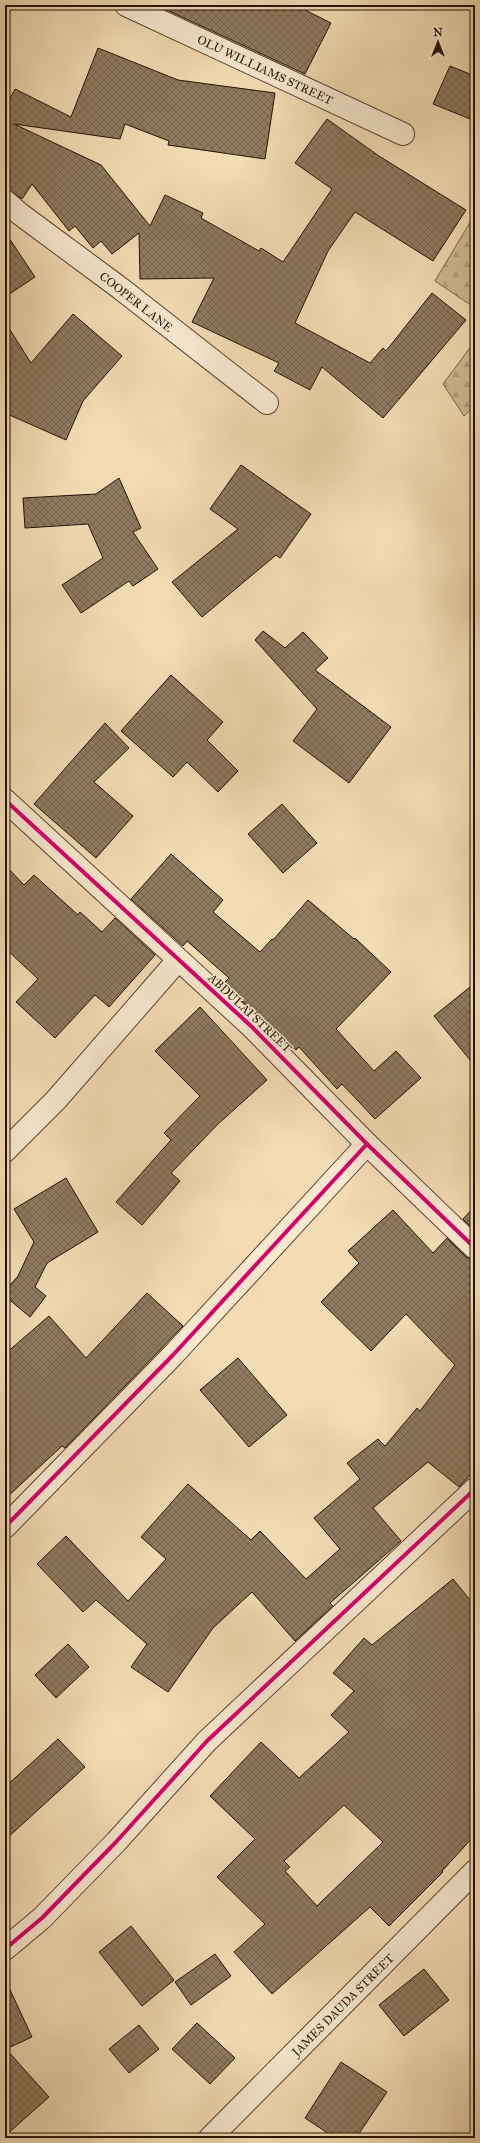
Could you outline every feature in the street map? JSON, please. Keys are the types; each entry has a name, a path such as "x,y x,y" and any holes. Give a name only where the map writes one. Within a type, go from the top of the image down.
{"street":[{"name":"OLU WILLIAMS STREET","path":"126,5 403,134"},
{"name":"COOPER LANE","path":"5,201 20,214 120,288 267,403"},
{"name":"ABDULAI STREET","path":"5,800 252,1027 367,1144 475,1248"},
{"path":"5,1151 56,1100 178,960"},
{"path":"5,1527 172,1355 367,1144"},
{"path":"5,1949 47,1912 116,1842 207,1742 475,1490"},
{"name":"JAMES DAUDA STREET","path":"210,2138 475,1871"}],"green space":[{"path":"475,214 475,308 435,281"},
{"path":"475,341 475,406 464,416 443,384"}],"building":[{"path":"156,5 295,5 331,23 305,74"},
{"path":"98,48 178,80 275,93 265,159 168,145 169,141 125,124 120,139 14,124 101,165 150,226 165,195 203,213 201,218 259,251 261,248 283,262 332,189 295,163 327,119 379,156 466,210 433,261 355,212 328,251 295,323 370,363 383,348 386,351 432,293 466,320 383,418 322,367 310,390 274,371 279,363 192,322 214,278 140,279 139,233 112,254 101,241 93,248 75,226 69,231 32,184 22,199 5,187 5,108 15,89 71,117"},
{"path":"450,66 475,76 475,121 433,104"},
{"path":"5,232 35,277 5,297"},
{"path":"73,314 122,356 83,401 66,440 5,413 5,322 31,363"},
{"path":"241,465 311,514 280,558 276,555 202,617 172,582 238,529 210,509"},
{"path":"119,478 141,528 133,532 158,569 133,586 129,581 81,613 62,585 103,558 88,524 25,528 23,498 96,494"},
{"path":"263,631 285,648 303,632 328,658 315,670 391,727 349,783 293,741 317,709 255,640"},
{"path":"171,675 223,722 207,740 238,771 218,792 187,762 173,777 121,731"},
{"path":"105,723 129,748 94,782 133,816 96,858 34,804"},
{"path":"282,804 317,843 283,873 248,834"},
{"path":"171,854 223,900 213,912 260,952 272,939 273,940 308,900 354,939 355,938 391,972 336,1029 374,1071 396,1051 421,1078 375,1119 342,1084 337,1089 299,1047 296,1050 223,984 229,978 187,941 183,946 131,899"},
{"path":"5,865 24,885 34,875 78,915 80,912 102,932 115,918 155,955 109,1007 95,995 55,1038 16,1002 38,979 5,948"},
{"path":"475,983 475,1066 434,1016"},
{"path":"200,1007 267,1080 218,1124 171,1173 180,1181 142,1225 116,1202 171,1140 164,1133 200,1096 155,1051"},
{"path":"66,1178 98,1232 47,1263 35,1287 46,1296 30,1317 5,1296 5,1291 18,1276 34,1242 14,1209"},
{"path":"475,1206 475,1231 463,1219"},
{"path":"393,1210 433,1253 447,1238 466,1257 475,1260 475,1470 459,1487 428,1462 373,1508 401,1541 330,1603 333,1606 295,1641 252,1592 213,1628 168,1692 131,1667 147,1644 96,1600 83,1612 37,1564 66,1536 128,1601 166,1559 141,1537 188,1484 251,1540 260,1531 306,1579 340,1549 314,1518 360,1479 347,1463 378,1439 385,1446 417,1408 420,1411 455,1365 406,1314 371,1351 321,1302 359,1263 348,1251"},
{"path":"147,1293 183,1326 65,1448 62,1446 5,1499 5,1354 49,1316 86,1358"},
{"path":"238,1358 287,1415 249,1447 200,1390"},
{"path":"453,1579 475,1606 475,1835 442,1871 443,1872 389,1926 370,1907 272,1994 234,1952 265,1924 217,1877 255,1839 210,1796 261,1742 299,1778 349,1732 331,1715 354,1691 333,1673 364,1638 372,1645","holes":["344,1805 383,1842 317,1906 285,1871 290,1867 284,1861"]},
{"path":"68,1644 89,1667 56,1698 35,1675"},
{"path":"58,1739 85,1767 5,1840 5,1787"},
{"path":"131,1926 174,1980 142,2006 99,1952"},
{"path":"215,1954 231,1976 191,2005 175,1982"},
{"path":"424,1969 449,2000 404,2036 379,2005"},
{"path":"5,1979 32,2037 6,2049 49,2097 5,2136"},
{"path":"197,2023 235,2058 210,2084 172,2049"},
{"path":"139,2025 159,2049 129,2073 109,2049"},
{"path":"341,2062 387,2092 356,2138 335,2138 305,2118"}],"cycle path":[{"path":"5,800 252,1027 367,1144 475,1248"},
{"path":"5,1527 173,1355 367,1144"},
{"path":"5,1949 42,1918 116,1842 207,1741 475,1489"}]}
